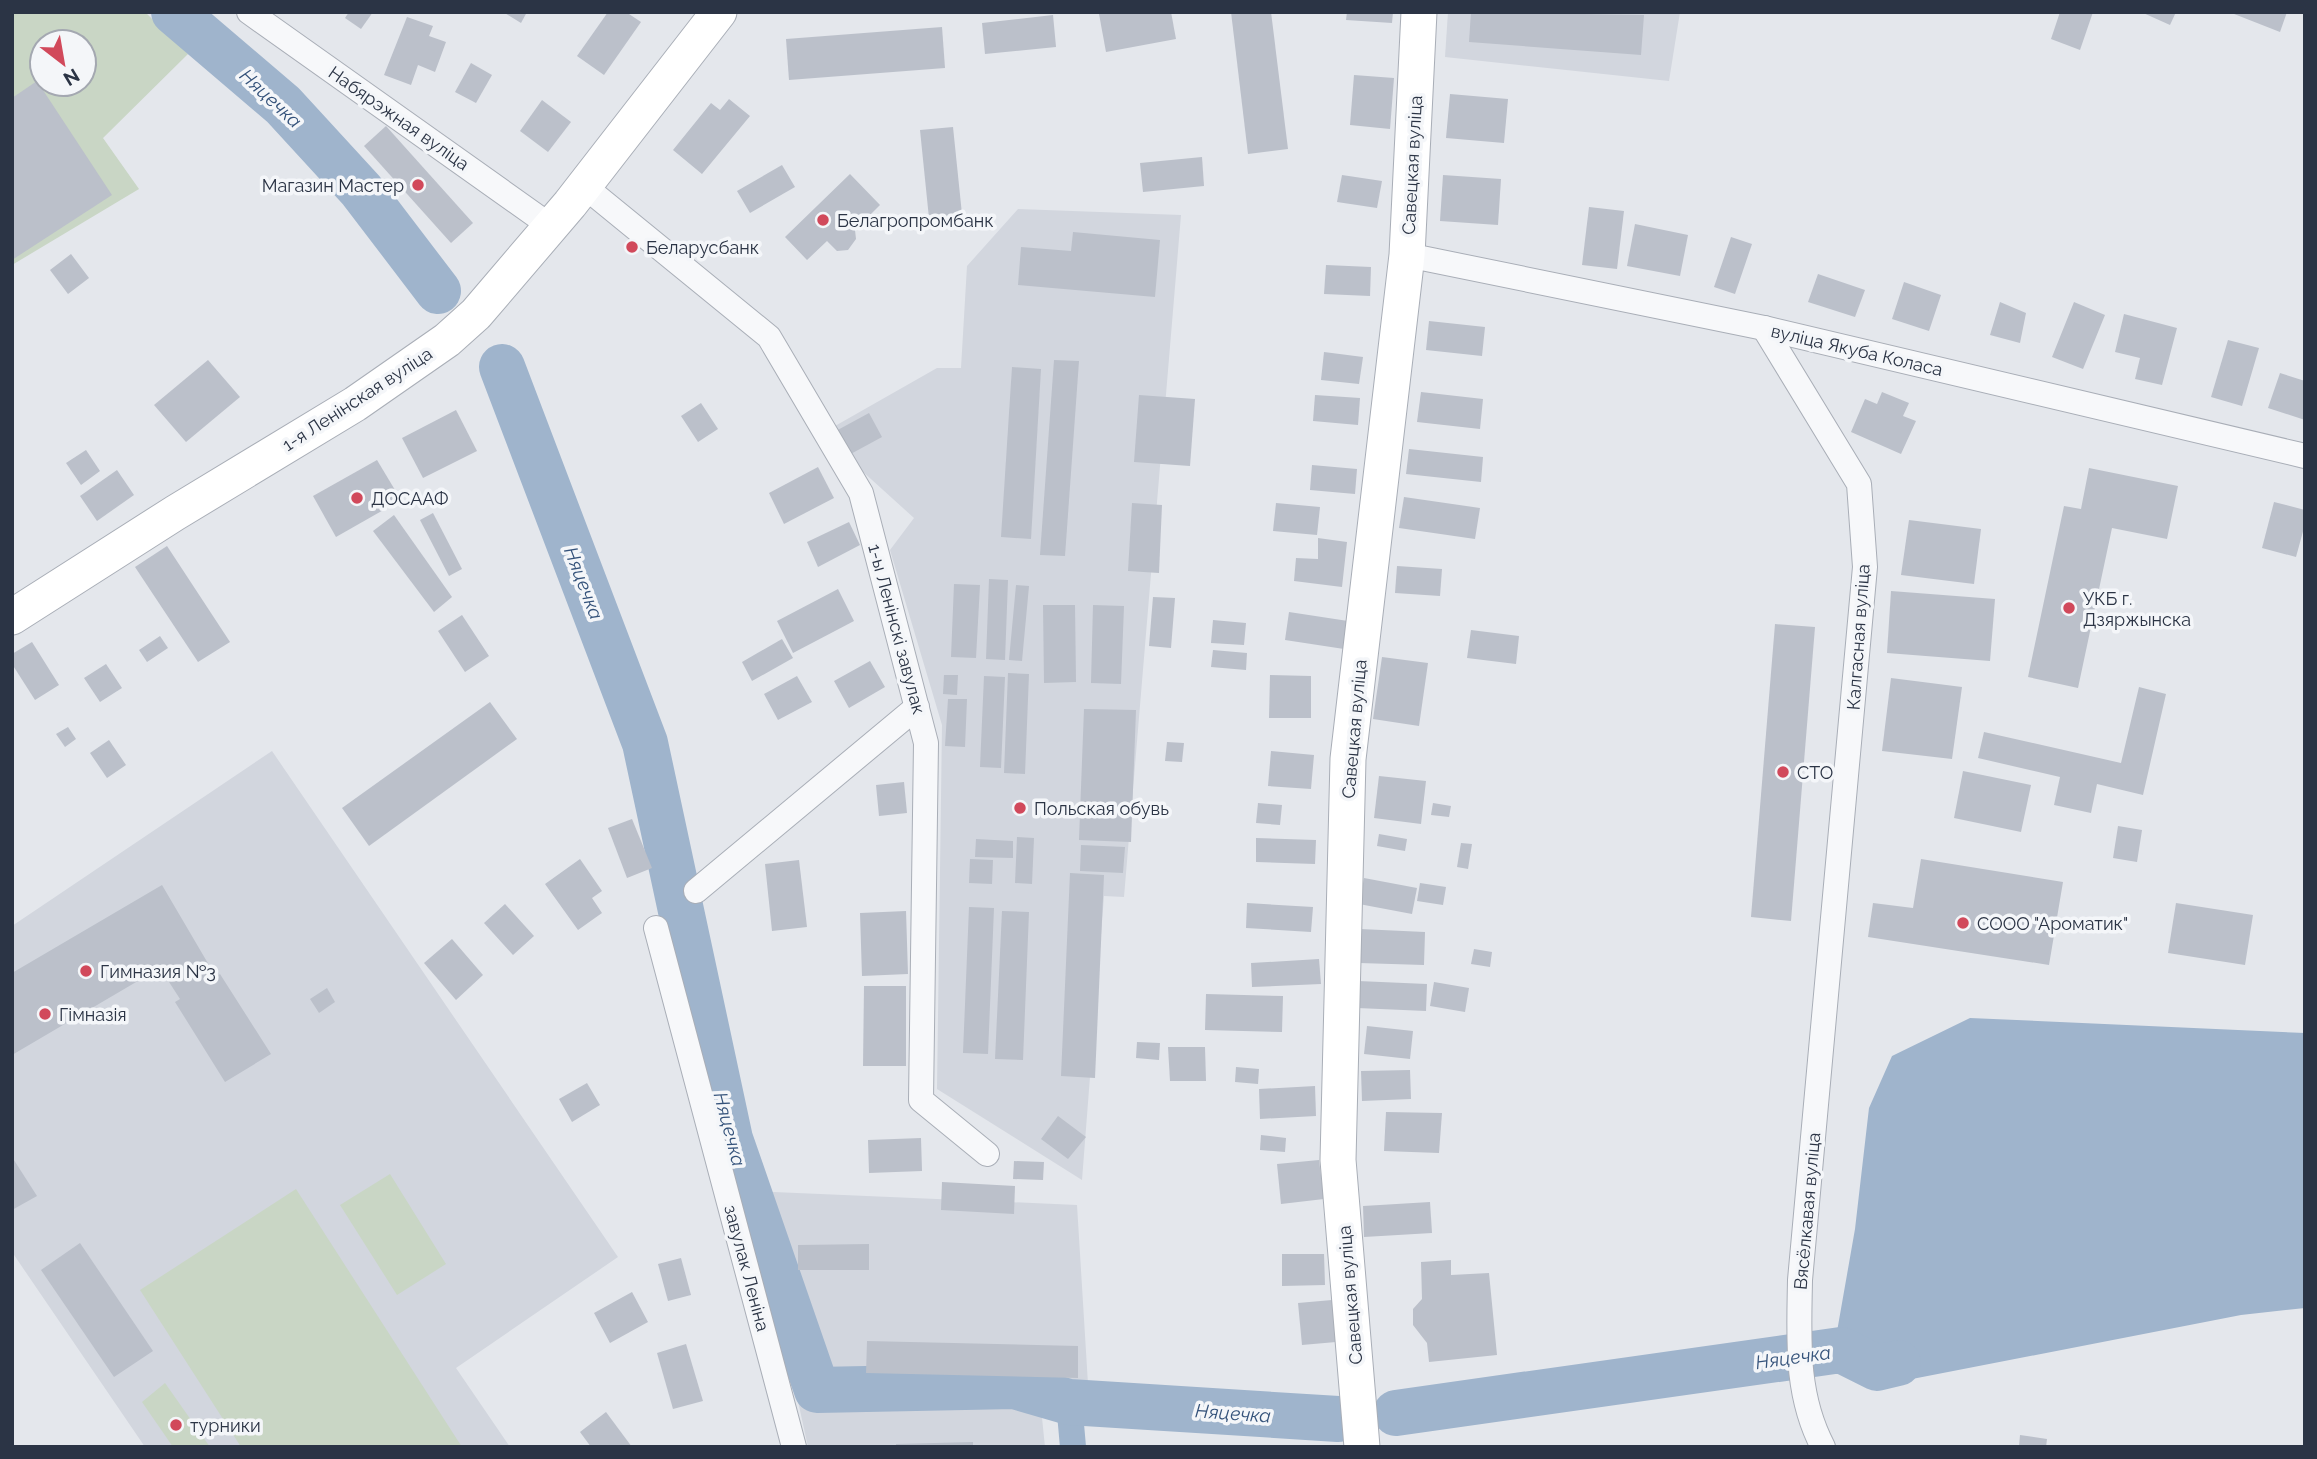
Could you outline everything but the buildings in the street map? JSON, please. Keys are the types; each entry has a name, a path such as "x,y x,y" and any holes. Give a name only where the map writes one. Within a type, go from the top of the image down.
{"street":[{"name":"Набярэжная вуліца","path":"249,12 549,225"},
{"name":"1-я Ленінская вуліца","path":"12,617 174,513 411,368 475,314 584,186 719,12"},
{"name":"Савецкая вуліца","path":"1362,1447 1338,1160 1348,759 1407,255 1419,12"},
{"name":"1-ы Ленінскі завулак","path":"584,186 769,337 861,494 926,743 921,1101 987,1154"},
{"name":"вуліца Якуба Коласа","path":"1407,255 1764,328 2305,456"},
{"name":"Калгасная вуліца","path":"1764,328 1859,484 1865,567 1829,971"},
{"path":"696,891 918,707"},
{"name":"завулак Леніна","path":"656,928 794,1447"},
{"name":"Вясёлкавая вуліца","path":"1822,1447 1810,1422 1799,1370 1800,1280 1829,971"}],"shaded area":[{"path":"1448,12 1680,12 1669,81 1445,57"},
{"path":"1018,209 1181,215 1124,897 1104,896 1082,1180 937,1089 942,725 890,550 914,518 861,470 835,426 937,368 961,368 967,266"},
{"path":"272,751 618,1257 456,1368 510,1447 145,1447 12,1252 12,926"},
{"path":"752,1191 1077,1205 1088,1384 1041,1408 1045,1447 808,1447"}],"green space":[{"path":"12,12 145,12 188,54 103,138 139,189 12,265"},
{"path":"390,1174 446,1264 397,1295 340,1205"},
{"path":"296,1189 462,1447 241,1447 140,1290"},
{"name":"турники","path":"165,1383 210,1447 173,1447 142,1402"}],"water":[{"path":"1970,1018 2305,1033 2305,1308 2241,1315 1871,1387 1835,1343 1855,1229 1869,1108 1892,1056"}],"waterway":[{"name":"Няцечка","path":"174,12 283,105 361,190 438,291"},
{"name":"Няцечка","path":"502,367 645,743 730,1139 817,1390 1014,1386 1069,1402 1338,1419"},
{"name":"Няцечка","path":"1396,1413 1841,1350 1877,1368 1898,1363"},
{"path":"1069,1402 1073,1447"}],"place":[{"name":"Магазин Мастер","path":"418,185"},
{"name":"Белагропромбанк","path":"823,220"},
{"name":"Беларусбанк","path":"632,247"},
{"name":"ДОСААФ","path":"357,498"},
{"name":"УКБ г. Дзяржынска","path":"2069,608"},
{"name":"СТО","path":"1783,772"},
{"name":"Польская обувь","path":"1020,808"},
{"name":"СООО \"Ароматик\"","path":"1963,923"},
{"name":"Гимназия №3","path":"86,971"},
{"name":"Гімназія","path":"45,1014"},
{"name":"турники","path":"176,1425"}]}
